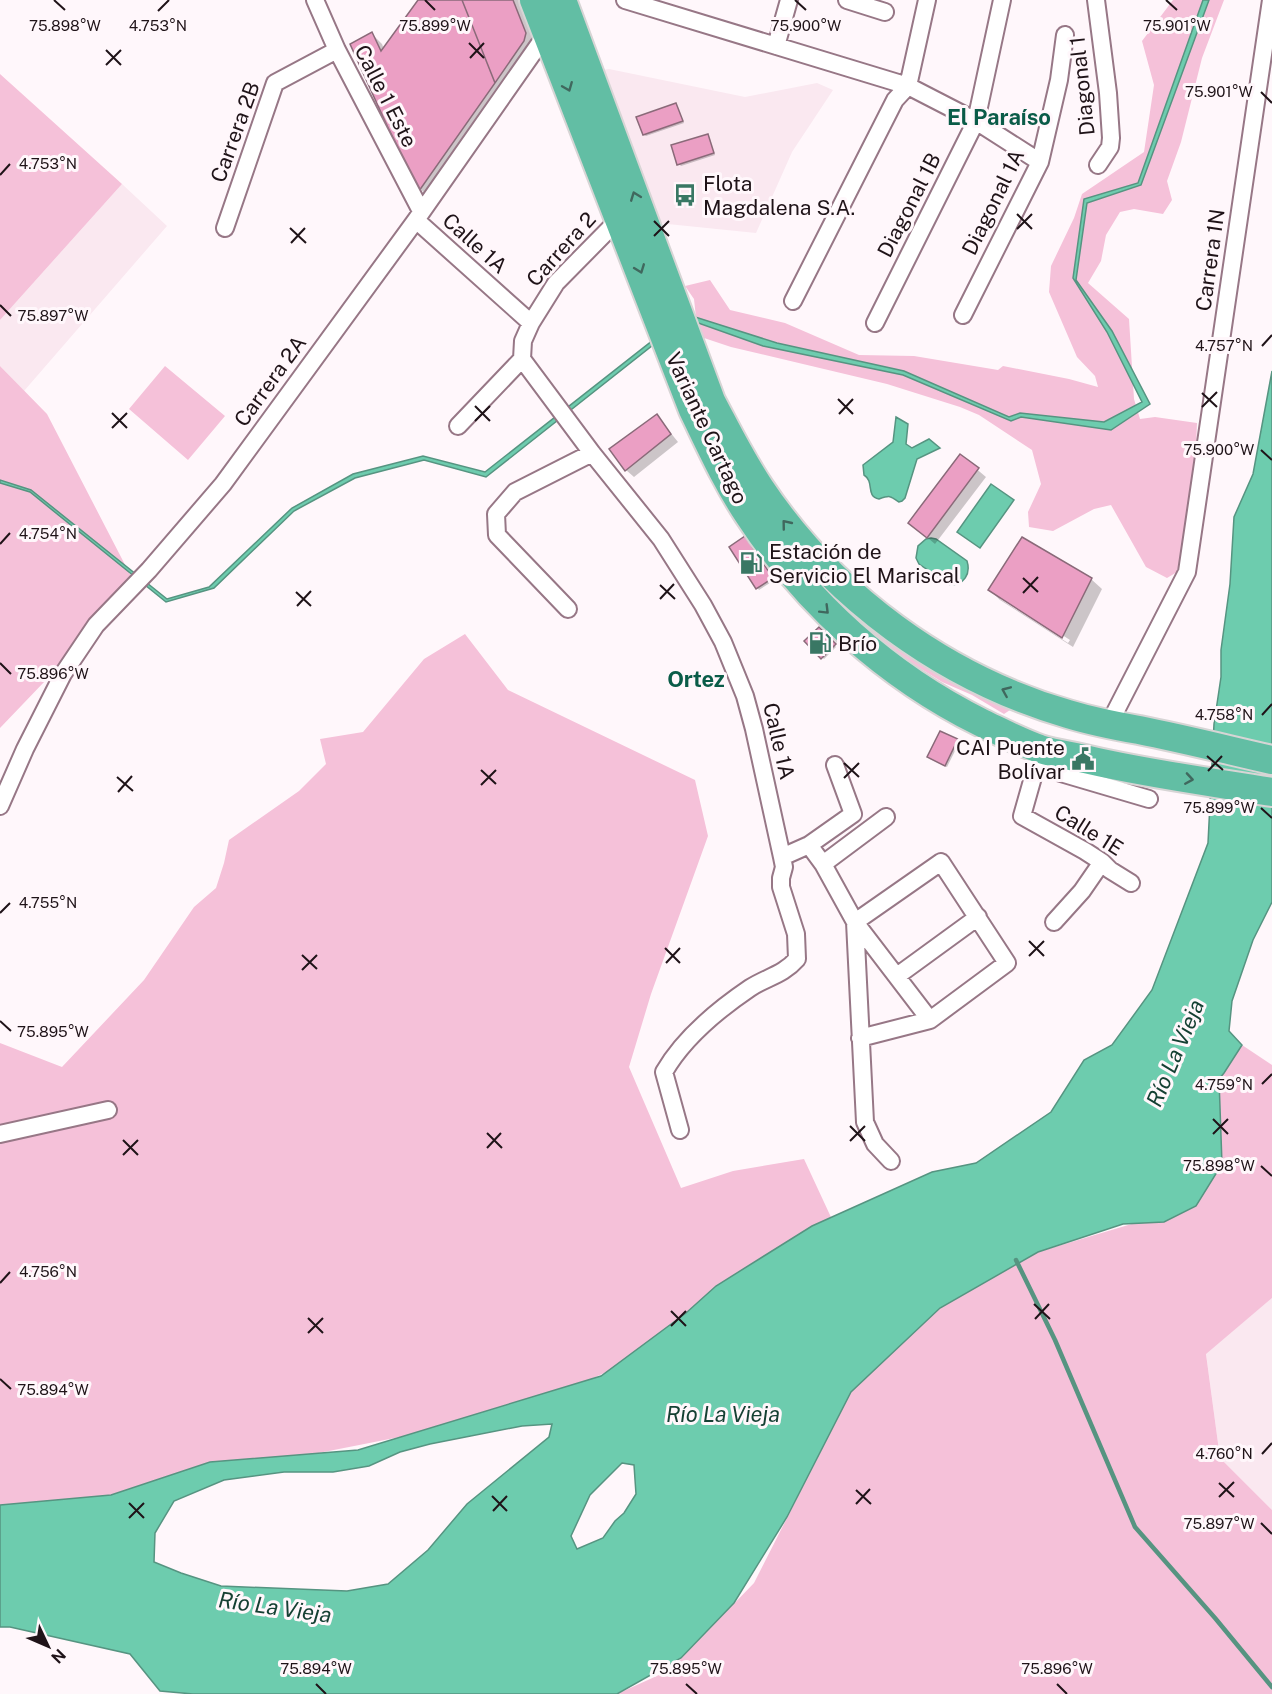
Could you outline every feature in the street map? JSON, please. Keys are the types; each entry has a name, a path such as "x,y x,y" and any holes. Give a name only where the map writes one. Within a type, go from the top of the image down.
{"highway":[{"name":"Variante Cartago","path":"534,0 620,218 673,328 743,461 780,516 824,566 873,611 927,650 1025,700 1068,714 1272,760"},
{"name":"Variante Cartago","path":"562,0 673,328 693,410 723,472 747,514 789,570 835,620 868,649 912,682 1039,758 1272,792"},
{"path":"968,716 990,713 1017,724 1033,721 1047,707"},
{"path":"1039,758 1048,738 1058,733 1098,737 1123,727"}],"street":[{"name":"Calle 1 Este","path":"315,0 418,215"},
{"path":"625,0 908,86 976,121 1040,162"},
{"path":"776,46 789,0"},
{"path":"847,0 885,12"},
{"path":"793,301 895,100 908,86 927,0"},
{"name":"Diagonal 1B","path":"875,323 976,121 1002,0"},
{"name":"Diagonal 1","path":"1096,0 1108,93 1111,138 1110,147 1098,165"},
{"name":"Carrera 1N","path":"1123,727 1187,572 1271,0"},
{"name":"Carrera 2A","path":"0,806 25,749 63,674 96,625 148,570 223,484 547,33"},
{"name":"Diagonal 1A","path":"963,315 1040,162 1059,80 1065,35"},
{"name":"Carrera 2B","path":"225,228 275,83 337,50"},
{"name":"Calle 1A","path":"418,215 531,323"},
{"name":"Carrera 2","path":"522,359 523,341 531,323 556,283 620,218"},
{"path":"458,426 522,359"},
{"name":"Calle 1A","path":"522,359 592,453 661,539 703,605 723,642 745,696 782,857 784,867 781,887 796,934 797,959 789,968 751,987 710,1019 672,1058 664,1072 680,1130"},
{"path":"568,609 497,535 496,514 515,492 592,453"},
{"path":"1039,758 1149,799"},
{"name":"Calle 1E","path":"1039,758 1022,816 1102,862 1131,883"},
{"path":"782,857 809,844 853,814 835,765"},
{"path":"823,864 886,817"},
{"path":"809,844 823,864 855,922 930,1020"},
{"path":"855,922 941,862 1007,963 930,1020 860,1038"},
{"path":"1054,922 1082,891 1102,862"},
{"path":"897,976 978,917"},
{"path":"855,922 865,1122 875,1144 891,1161"},
{"path":"0,1134 108,1110"}],"shaded area":[{"path":"1173,0 1224,0 1202,58 1181,142 1167,181 1172,200 1163,214 1134,209 1120,212 1106,235 1101,261 1088,283 1129,319 1134,399 1140,419 1155,417 1197,423 1191,498 1177,572 1167,578 1146,567 1111,505 1094,509 1053,531 1029,527 1028,512 1041,484 1032,450 979,415 887,384 731,347 698,336 694,299 685,286 710,280 730,310 785,323 859,355 914,356 998,370 1003,366 1098,387 1095,376 1077,357 1049,292 1051,266 1074,218 1082,194 1144,152 1154,85 1142,41"},
{"path":"609,69 745,97 817,83 833,90 792,152 756,233 648,222 593,71"},
{"path":"0,74 122,184 0,320"},
{"path":"122,184 167,226 24,391 0,366 0,320"},
{"path":"0,366 47,414 136,586 0,728"},
{"path":"165,366 225,416 188,460 129,409"},
{"path":"767,517 1012,702 1010,710 1004,714 972,695 942,682 913,664 861,625 831,599 795,560"},
{"path":"465,634 508,690 695,780 708,836 651,994 629,1067 681,1188 733,1171 804,1159 836,1228 662,1346 516,1414 217,1473 0,1526 0,1043 62,1067 144,980 194,907 216,888 229,840 299,791 326,764 320,739 363,732 424,659"},
{"path":"1242,1045 1272,1065 1272,1298 1206,1354 1220,1458 1272,1510 1272,1694 617,1694 670,1670 754,1583 851,1392 940,1308 1038,1252 1135,1223 1164,1222 1222,1164 1219,1079"},
{"path":"1272,1298 1272,1510 1220,1458 1206,1353"}],"water":[{"path":"1203,0 1209,0 1141,185 1087,203 1076,280 1112,331 1150,404 1111,430 1021,417 1011,421 903,375 763,346 690,320 681,323 486,477 424,460 355,478 294,511 214,588 166,602 30,492 0,483 0,480 31,490 167,599 209,587 292,508 353,474 423,456 485,472 680,319 689,315 777,343 904,371 1009,417 1020,413 1104,422 1142,402 1107,332 1073,278 1084,199 1138,183"},
{"name":"Río La Vieja","path":"1272,371 1272,902 1253,940 1232,1001 1229,1031 1242,1045 1219,1079 1222,1164 1196,1206 1164,1222 1123,1224 1038,1252 940,1308 851,1392 787,1517 734,1603 681,1658 617,1694 193,1694 160,1691 130,1654 10,1627 0,1627 0,1505 111,1495 210,1462 358,1450 601,1376 686,1313 716,1286 812,1226 932,1172 976,1163 1051,1112 1084,1060 1112,1045 1152,990 1208,843 1214,724 1230,584 1234,517 1253,474","holes":["552,1424 549,1437 467,1504 428,1550 388,1584 347,1591 221,1586 154,1562 155,1533 174,1501 224,1480 284,1472 333,1472 369,1466 400,1452 430,1444 522,1426","622,1463 634,1465 636,1494 624,1513 603,1538 577,1549 571,1536 590,1495"]},
{"path":"896,417 908,424 906,444 912,448 929,439 940,448 917,459 905,498 899,502 890,497 879,499 872,495 869,481 864,475 863,465 893,442"},
{"path":"991,484 1014,500 980,548 957,532"},
{"path":"931,538 936,539 967,561 968,570 963,581 950,585 919,564 916,558 918,546"}],"building":[{"path":"418,0 462,0 495,83 419,191 413,183 350,44 372,32 381,51"},
{"path":"462,0 513,0 526,33 524,41 495,83"},
{"path":"676,103 683,121 643,135 636,117"},
{"path":"708,134 714,153 677,165 671,145"},
{"path":"657,414 671,434 625,471 609,449"},
{"path":"960,454 979,468 927,538 908,523"},
{"name":"Estación de Servicio El Mariscal","path":"745,536 773,578 756,589 729,547"},
{"path":"1022,537 1092,578 1062,638 988,590"},
{"name":"Brío","path":"819,627 836,644 821,659 804,641"},
{"path":"940,731 958,739 945,766 927,757"}],"waterway":[{"path":"1016,1260 1055,1340 1135,1527 1272,1687"}],"place":[{"name":"Flota Magdalena S.A.","path":"685,195"},
{"name":"Estación de Servicio El Mariscal","path":"751,563"},
{"name":"Brío","path":"820,643"},
{"name":"CAI Puente Bolívar","path":"1083,759"}],"district":[{"name":"El Paraíso","path":"999,117"},
{"name":"Ortez","path":"696,679"}]}
